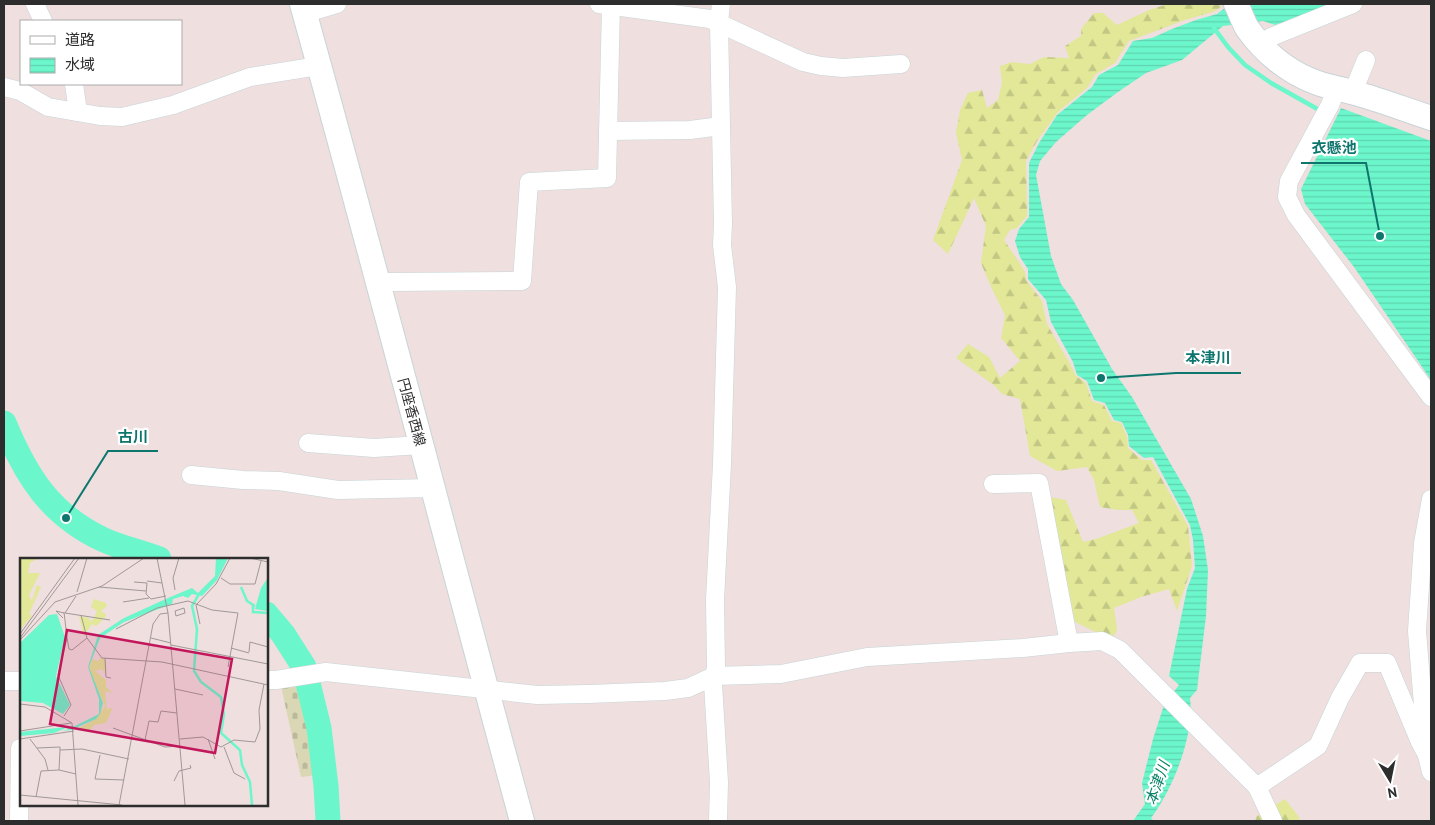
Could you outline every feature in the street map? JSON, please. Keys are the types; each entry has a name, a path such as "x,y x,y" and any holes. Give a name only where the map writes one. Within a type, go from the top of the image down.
{"main road":[{"path":"1236,4 1246,27 1278,62 1294,72 1313,82 1431,118"},
{"name":"円座香西線","path":"303,9 522,821"}],"street":[{"path":"35,4 43,20"},
{"path":"303,9 337,4"},
{"path":"378,285 389,282 522,281 529,182 607,178 608,131 605,4 710,19 803,62 821,66 843,68 901,64"},
{"path":"718,821 719,782 713,684 716,667 715,600 722,464 727,287 722,245 720,4"},
{"path":"1259,42 1353,4"},
{"path":"1366,60 1345,91 1330,105 1289,181 1287,197 1296,215 1431,397"},
{"path":"4,87 20,91 48,107 122,117 173,105 250,77 318,66"},
{"path":"74,85 78,112"},
{"path":"608,131 690,130 721,126"},
{"path":"308,443 374,448 420,445"},
{"path":"191,474 243,480 279,481 338,490 433,488"},
{"path":"993,484 1039,483 1069,643"},
{"path":"1429,764 1417,631 1423,543 1431,499"},
{"path":"268,680 326,672 537,695 665,691 688,688 714,676 781,674 867,657 1023,648 1102,641 1120,650 1257,787 1272,821"},
{"path":"1257,787 1318,746 1340,698 1360,663 1387,663 1429,764"},
{"path":"4,681 20,681"},
{"path":"19,821 20,748"}],"green space":[{"path":"1168,4 1220,4 1221,7 1213,12 1185,20 1129,41 1115,63 1096,74 1087,88 1058,112 1037,141 1026,161 1027,216 1017,228 1010,230 1004,240 1025,272 1026,280 1042,301 1047,324 1076,376 1086,383 1092,401 1104,405 1112,421 1121,423 1127,437 1128,448 1142,460 1151,460 1188,526 1192,566 1177,611 1169,589 1141,597 1114,608 1117,630 1112,640 1071,620 1050,497 1066,500 1083,542 1139,523 1132,510 1100,507 1094,480 1087,467 1057,471 1030,456 1020,399 1002,394 995,386 956,358 968,344 989,357 1000,378 1020,361 1001,338 1005,315 981,263 986,226 974,198 948,254 933,240 962,160 956,133 960,110 968,93 982,90 987,108 998,100 1002,83 1000,66 1012,62 1030,64 1044,57 1069,58 1065,46 1081,36 1081,29 1094,13 1103,13 1117,25 1149,10"},
{"path":"303,682 318,761 318,775 301,777 281,686"},
{"path":"1285,799 1300,821 1255,821 1257,816"}],"water":[{"path":"1230,4 1332,4 1275,25 1263,21 1223,26 1182,60 1146,73 1087,115 1056,142 1040,161 1036,175 1051,256 1061,284 1073,300 1112,369 1132,397 1191,499 1203,536 1208,570 1206,616 1197,690 1190,698 1191,712 1186,744 1181,761 1167,792 1151,818 1154,821 1133,821 1145,804 1142,783 1164,705 1179,685 1169,676 1187,589 1195,568 1190,525 1153,457 1144,458 1129,446 1128,435 1122,422 1114,420 1105,403 1094,400 1087,381 1077,375 1073,362 1051,322 1046,300 1028,279 1028,269 1020,257 1015,241 1019,229 1029,217 1029,163 1057,115 1092,87 1099,75 1118,65 1133,41 1152,38 1196,20 1217,14"},
{"path":"1341,108 1431,141 1431,380 1354,267 1305,204 1301,189"}],"waterway":[{"path":"1214,28 1245,65 1271,83 1321,111"},
{"path":"4,423 31,477 54,506 85,530 104,540 156,558"},
{"path":"268,616 283,634 304,667 319,728 328,821"}],"place":[{"name":"衣懸池","path":"1380,236"},
{"name":"本津川","path":"1101,378"},
{"name":"古川","path":"66,518"}]}
